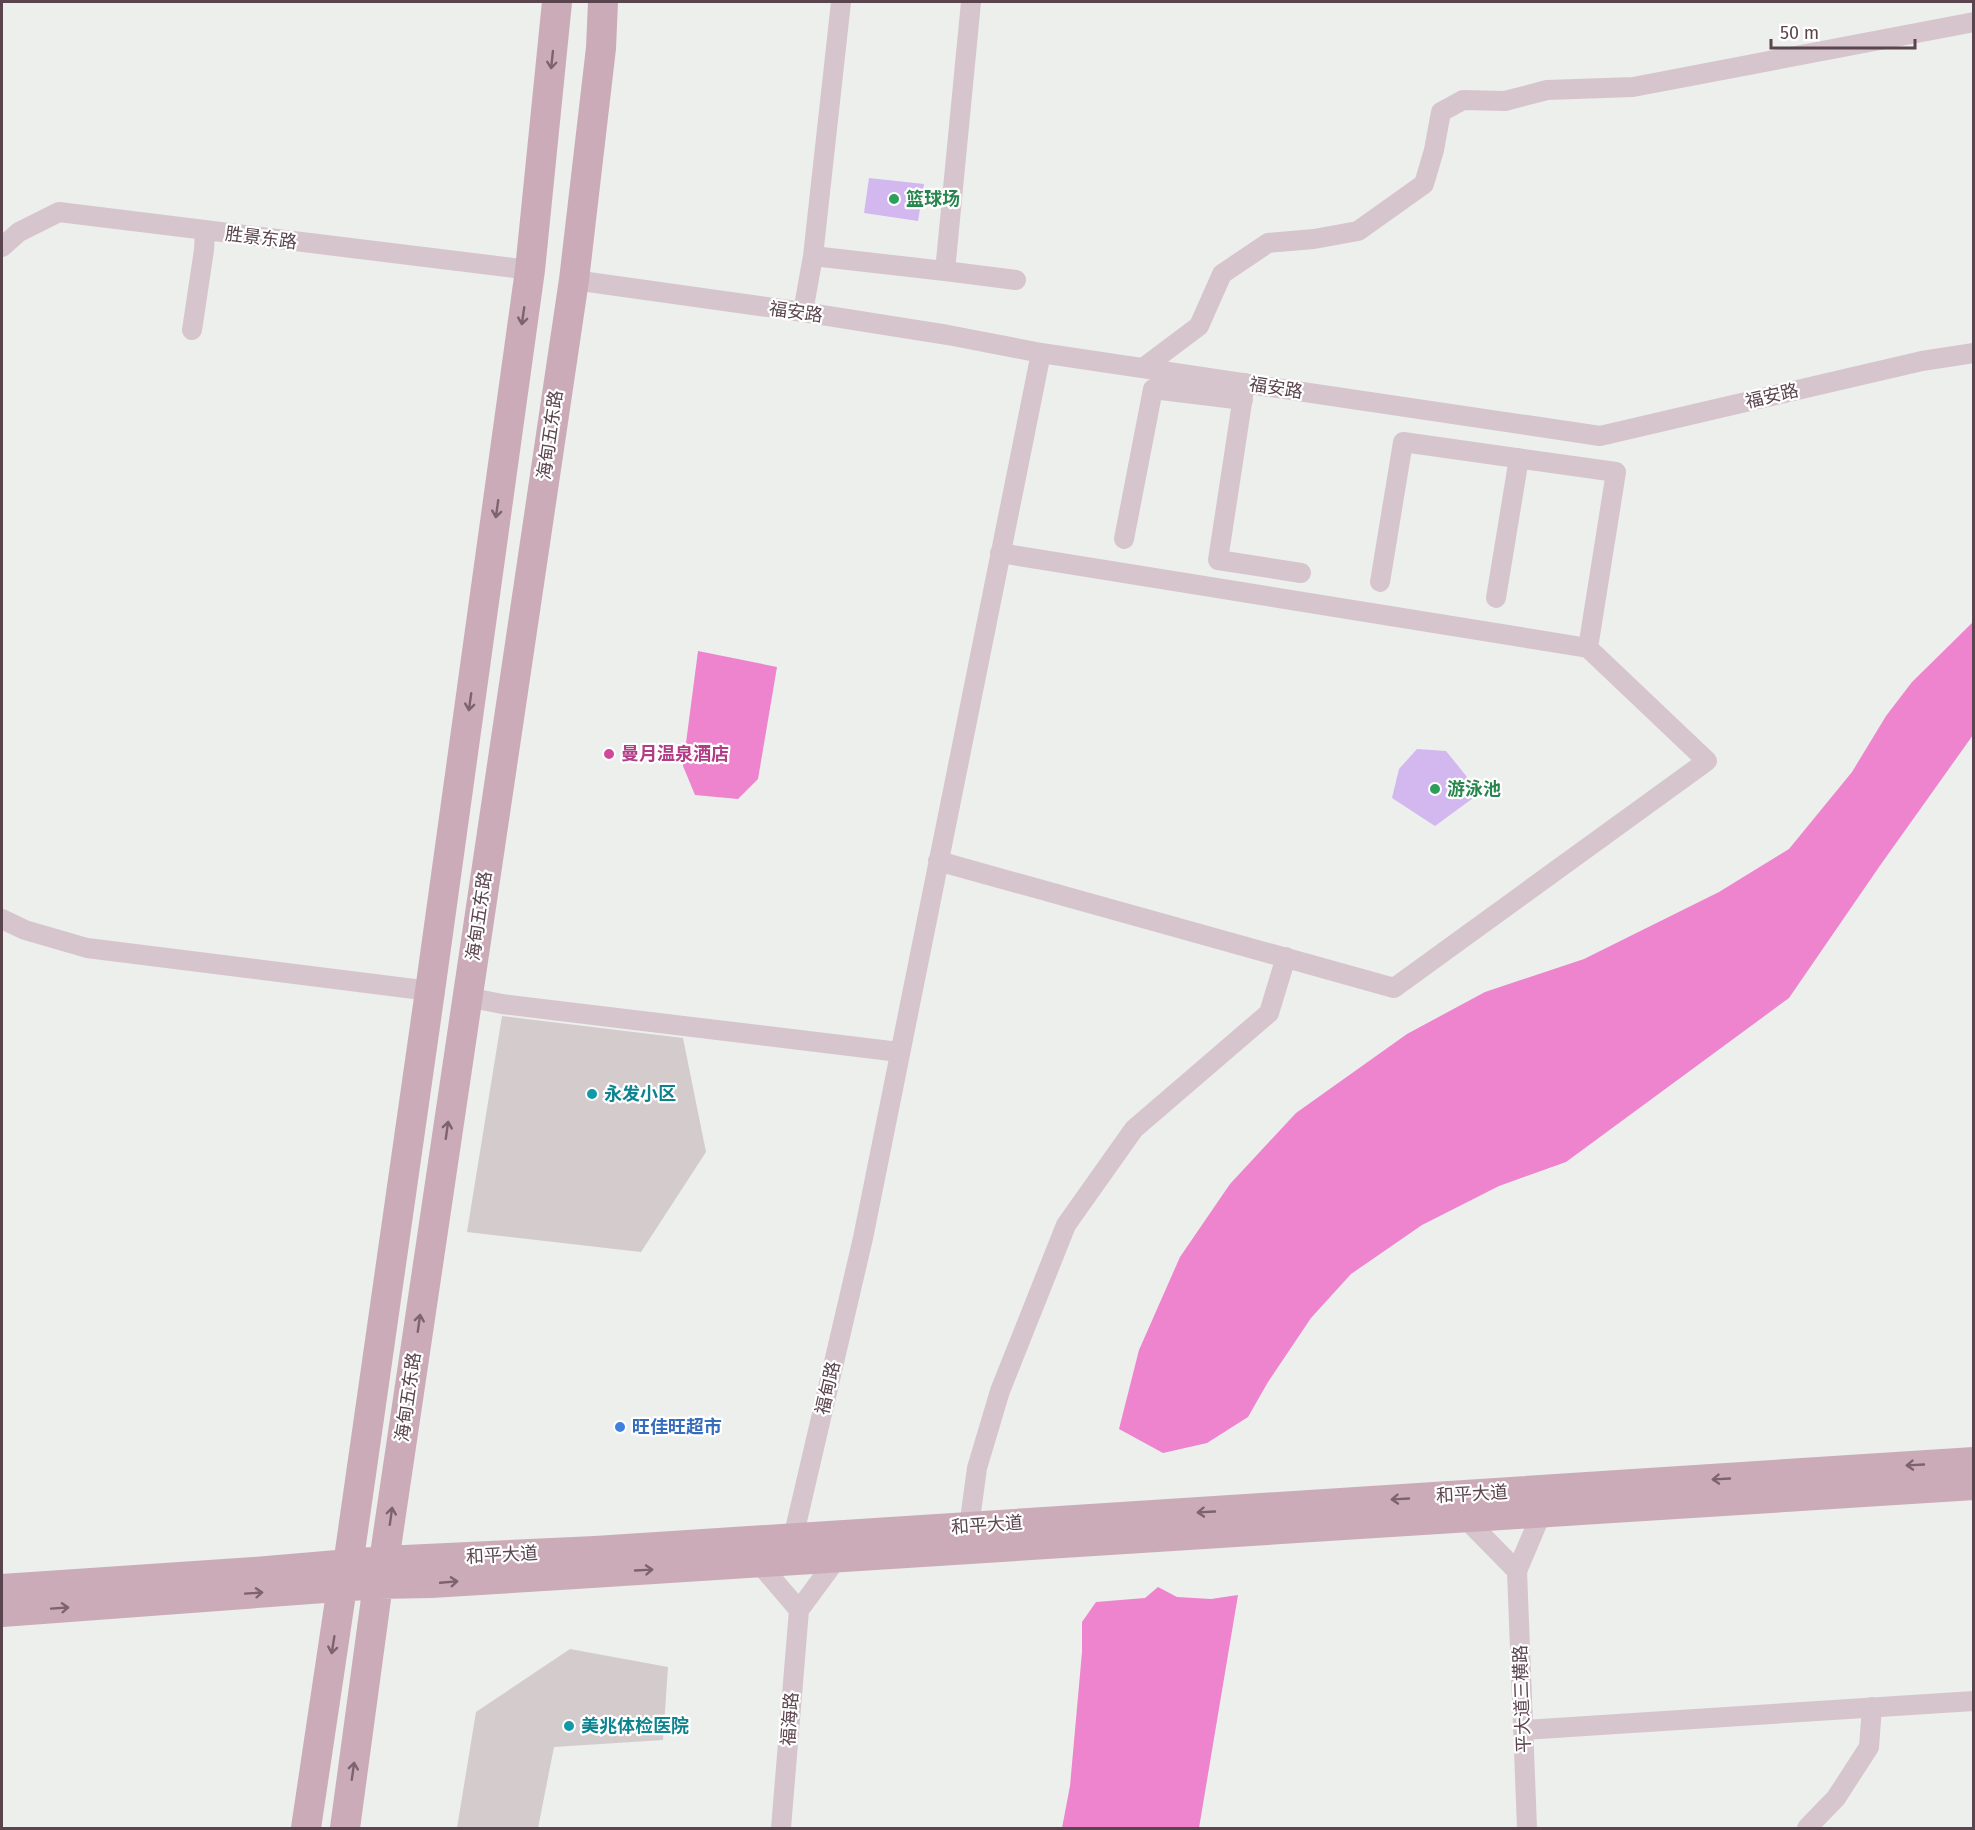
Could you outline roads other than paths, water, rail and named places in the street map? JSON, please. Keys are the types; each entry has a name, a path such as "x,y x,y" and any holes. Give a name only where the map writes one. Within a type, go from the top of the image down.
{"main road":[{"name":"海甸五东路","path":"306,1828 430,991 530,270 557,2"},
{"name":"海甸五东路","path":"345,1828 574,280 601,48 603,2"},
{"name":"和平大道","path":"2,1612 595,1551 1974,1462"},
{"name":"和平大道","path":"381,1573 431,1583 1974,1485"},
{"name":"和平大道","path":"2,1589 345,1576"}],"street":[{"path":"803,312 813,256 841,2"},
{"path":"945,271 971,2"},
{"path":"1143,368 1199,326 1222,274 1268,243 1314,239 1358,231 1424,184 1434,150 1441,112 1463,100 1505,101 1547,90 1633,87 1974,22"},
{"name":"胜景东路","path":"2,247 19,232 59,212 530,270"},
{"path":"192,330 205,231"},
{"path":"813,256 1016,280"},
{"name":"福安路","path":"574,280 948,335 1041,353 1143,368 1244,392 1600,436 1922,361 1974,353"},
{"name":"福甸路","path":"793,1538 863,1238 1041,353"},
{"path":"1124,539 1153,389 1244,392 1218,560 1301,573"},
{"path":"1380,582 1403,442 1616,472 1588,648"},
{"path":"1496,598 1519,458"},
{"path":"938,861 1394,988 1707,762 1588,648 1000,553"},
{"path":"2,919 25,930 87,948 430,991"},
{"path":"969,1527 977,1468 1000,1391 1066,1225 1134,1129 1269,1013 1286,957"},
{"path":"467,997 514,1005 899,1052"},
{"path":"1464,1517 1517,1570 1542,1512"},
{"path":"758,1562 799,1610 838,1557"},
{"name":"平大道三横路","path":"1517,1570 1527,1828"},
{"name":"福海路","path":"781,1828 799,1610"},
{"path":"1523,1730 1974,1701"},
{"path":"1807,1828 1836,1798 1869,1747 1872,1707"}],"place":[{"name":"篮球场","path":"894,199"},
{"name":"曼月温泉酒店","path":"609,754"},
{"name":"游泳池","path":"1435,789"},
{"name":"永发小区","path":"592,1094"},
{"name":"旺佳旺超市","path":"620,1427"},
{"name":"美兆体检医院","path":"569,1726"}]}
